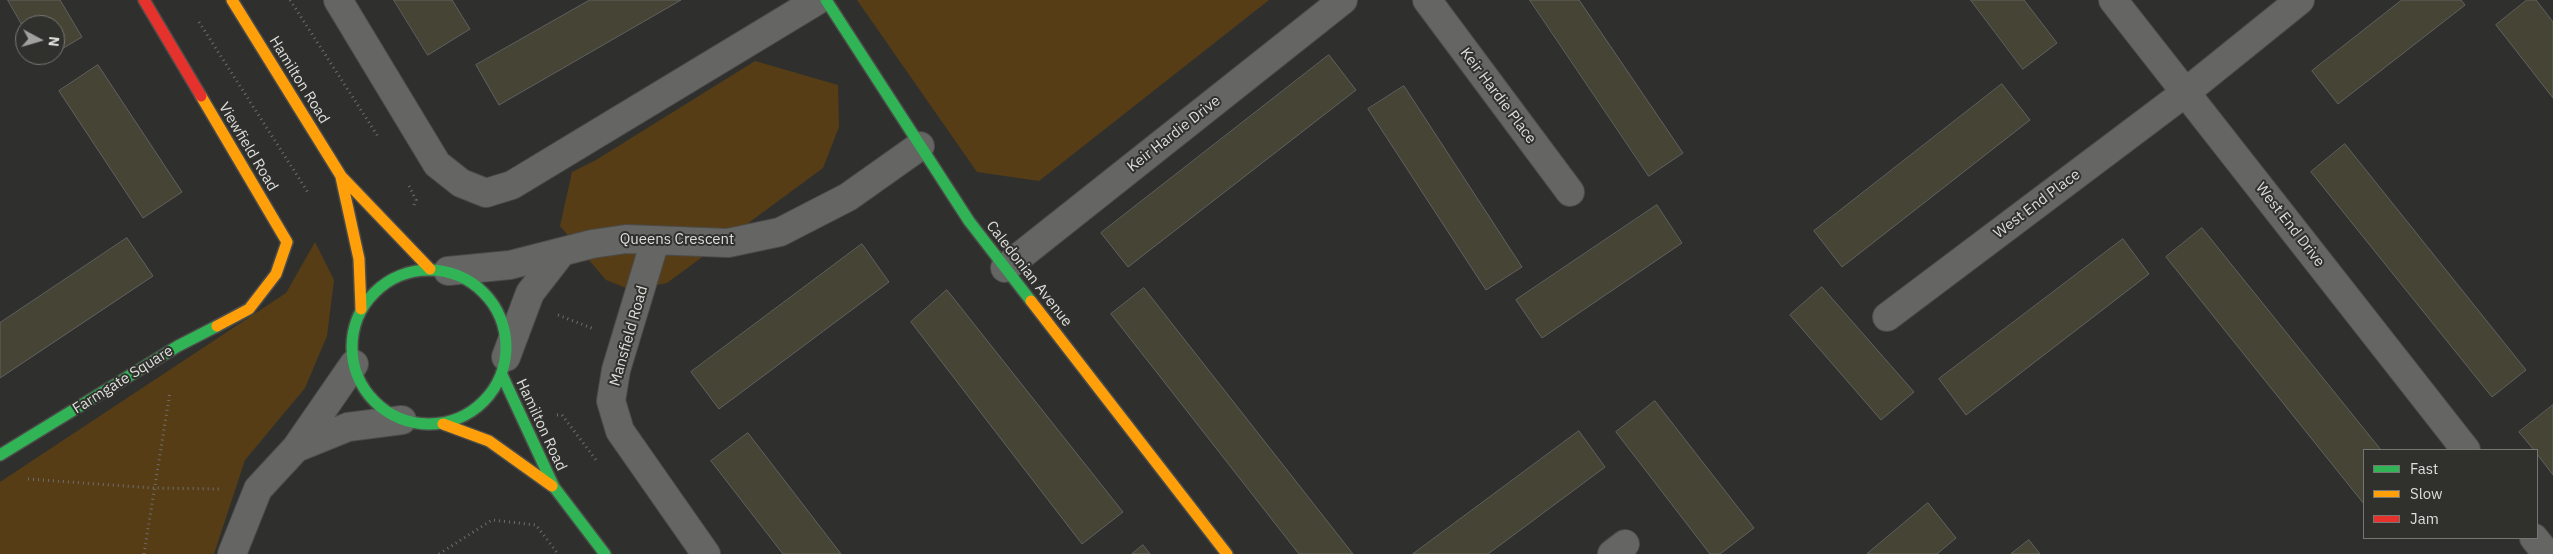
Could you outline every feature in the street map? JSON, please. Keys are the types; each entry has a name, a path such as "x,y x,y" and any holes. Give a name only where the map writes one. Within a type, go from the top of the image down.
{"street":[{"name":"Viewfield Road","path":"144,0 287,242 276,274 248,309"},
{"name":"Hamilton Road","path":"232,0 341,176 439,270"},
{"path":"338,0 438,164 461,182 486,193 512,185 818,0"},
{"name":"Caledonian Avenue","path":"826,0 969,220 1227,554"},
{"name":"Keir Hardie Drive","path":"1005,268 1342,0"},
{"name":"Keir Hardie Place","path":"1427,0 1570,192"},
{"name":"West End Drive","path":"2114,0 2465,449"},
{"name":"West End Place","path":"1887,317 2186,92 2300,0"},
{"name":"Queens Crescent","path":"439,270 510,266 592,244 626,239 728,243 780,232 848,197 920,146"},
{"name":"Hamilton Road","path":"341,176 359,259 361,309"},
{"name":"Mansfield Road","path":"655,240 616,370 611,401 620,431 706,554"},
{"path":"504,366 506,338 502,320 494,303 481,289 466,278 439,270 401,275 375,291 361,309 353,330 352,352 356,374 367,393 382,409 402,420 422,425 443,424 472,412 493,392 504,366 530,293 560,252"},
{"name":"Farmgate Square","path":"0,455 178,346 248,309"},
{"path":"232,554 258,489 296,448 354,364"},
{"name":"Hamilton Road","path":"504,366 554,487 606,554"},
{"path":"296,448 348,427 402,420"},
{"name":"Hamilton Road","path":"443,424 488,441 554,487"},
{"path":"2535,539 2547,554"}],"path":[{"path":"549,311 626,341"},
{"path":"144,554 153,488 178,346"},
{"path":"20,478 153,488 258,489"},
{"path":"439,554 492,520 536,525 558,554"}],"shaded area":[{"path":"857,0 1269,0 1039,181 977,172"},
{"path":"755,61 838,85 839,127 823,168 667,283 631,290 606,280 560,226 572,172 596,160"},
{"path":"315,242 334,280 327,336 305,388 245,460 214,554 0,554 0,482 286,293"}],"building":[{"path":"8,0 60,0 82,37 65,47 65,15 16,15"},
{"path":"394,0 452,0 470,29 428,55"},
{"path":"590,0 681,0 499,105 476,65"},
{"path":"1530,0 1579,0 1683,153 1649,176"},
{"path":"1971,0 2024,0 2057,43 2023,69"},
{"path":"2402,0 2461,0 2465,5 2338,104 2312,71"},
{"path":"2527,0 2536,0 2553,22 2553,98 2496,25"},
{"path":"1329,55 1356,90 1128,267 1101,233"},
{"path":"98,65 182,192 143,218 59,91"},
{"path":"2002,84 2030,120 1842,267 1814,231"},
{"path":"1404,86 1522,267 1486,290 1368,109"},
{"path":"2345,144 2526,370 2492,397 2311,172"},
{"path":"1657,205 1682,243 1542,338 1516,300"},
{"path":"2202,228 2380,449 2363,449 2363,503 2166,257"},
{"path":"127,238 153,276 0,378 0,323"},
{"path":"2123,239 2149,274 1966,415 1939,379"},
{"path":"862,244 889,282 719,409 691,372"},
{"path":"1822,287 1914,392 1881,420 1790,315"},
{"path":"1144,288 1353,554 1299,554 1111,314"},
{"path":"947,290 1123,512 1082,544 911,322"},
{"path":"1655,401 1754,528 1720,554 1710,554 1616,432"},
{"path":"2553,405 2553,475 2538,455 2538,449 2533,449 2519,432"},
{"path":"1579,431 1605,467 1488,554 1413,554"},
{"path":"748,433 841,554 783,554 711,461"},
{"path":"1928,503 1956,538 1937,554 1867,554"},
{"path":"2029,540 2040,554 2011,554"},
{"path":"1143,545 1150,554 1132,554"}],"traffic: fast":[{"path":"826,0 969,221 1031,301"},
{"path":"429,270 444,271 459,276 484,292 500,317 505,332 506,347 505,362 500,377 484,402 459,418 444,423 429,424 414,423 399,418 374,402 358,377 353,362 352,347 353,332 358,317 374,292 399,276 414,271 429,270"},
{"path":"0,455 178,346 217,326"},
{"path":"502,375 554,487 605,554"}],"traffic: slow":[{"path":"232,0 341,176 430,269"},
{"path":"201,96 287,242 276,274 249,309 217,326"},
{"path":"341,177 359,259 361,309"},
{"path":"1031,301 1227,554"},
{"path":"443,424 489,441 552,486"}],"traffic: jam":[{"path":"144,0 201,96"}]}
